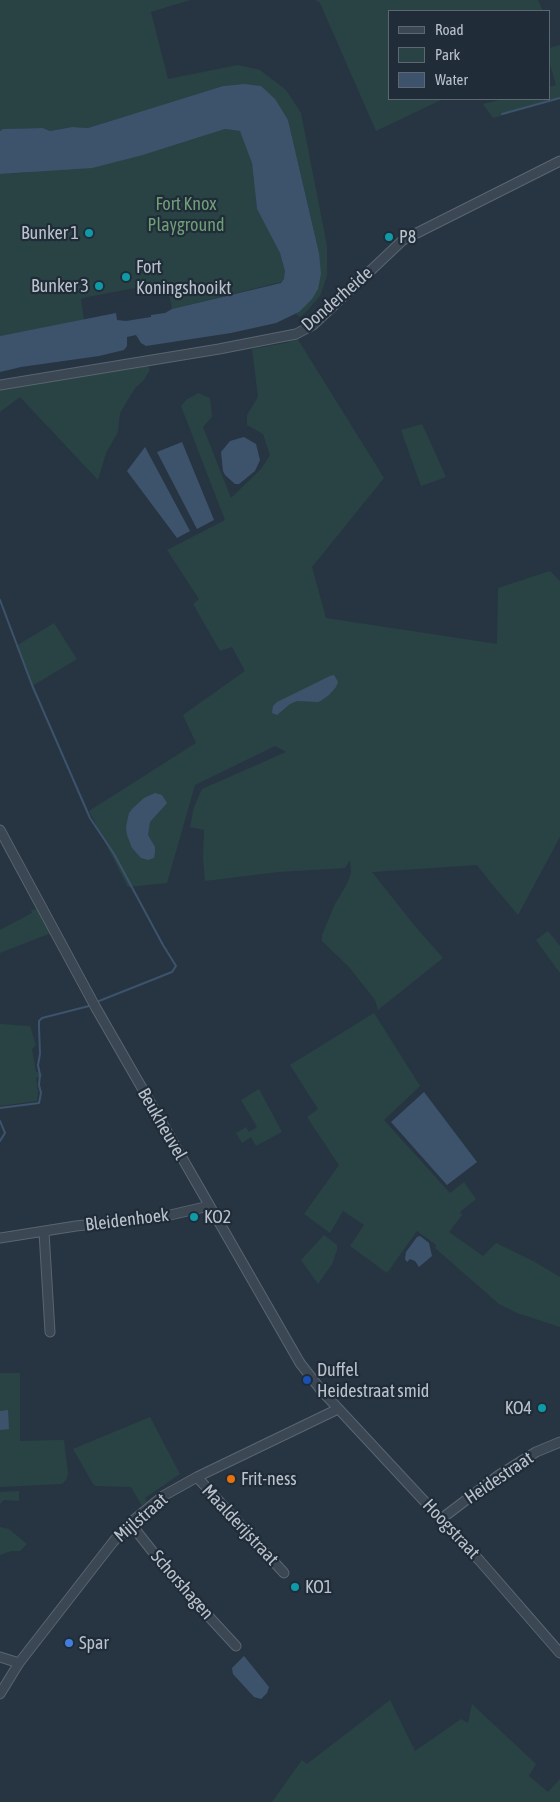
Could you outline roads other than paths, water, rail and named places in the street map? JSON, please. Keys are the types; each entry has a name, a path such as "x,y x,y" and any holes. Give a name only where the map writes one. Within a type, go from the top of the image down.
{"street":[{"name":"Donderheide","path":"0,385 220,350 296,334 313,325 403,240 560,161"},
{"name":"Beukheuvel","path":"0,830 96,1008 296,1357 338,1409"},
{"name":"Bleidenhoek","path":"0,1238 76,1226 166,1216 209,1206"},
{"path":"44,1232 50,1332"},
{"name":"Mijlstraat","path":"0,1694 19,1663 113,1542 130,1523 163,1496 197,1477 338,1409"},
{"name":"Hoogstraat","path":"338,1409 442,1519 560,1653"},
{"name":"Heidestraat","path":"442,1519 499,1475 536,1452 560,1442"},
{"name":"Maalderijstraat","path":"197,1477 284,1573"},
{"name":"Schorshagen","path":"130,1523 176,1581 236,1646"},
{"path":"0,1657 19,1663"}],"water":[{"path":"244,84 261,86 275,99 288,120 319,253 321,274 318,289 312,299 299,312 276,323 231,333 146,346 141,343 136,335 127,337 127,346 124,350 99,356 21,367 0,372 0,336 116,313 117,320 126,321 151,317 151,315 165,313 172,309 281,283 284,279 285,271 280,253 257,209 252,163 240,131 225,129 143,155 92,168 0,174 0,131 3,129 43,128 50,131 72,127 88,128 223,86"},
{"path":"244,437 256,444 260,460 255,471 239,484 235,484 223,471 221,452 230,441"},
{"path":"182,442 214,520 197,529 157,452"},
{"path":"145,447 190,531 177,538 127,471"},
{"path":"334,675 338,682 336,687 322,700 318,702 297,701 290,704 277,715 272,713 273,706 277,702"},
{"path":"155,793 162,795 167,803 150,822 148,835 155,847 155,852 154,858 148,860 141,858 132,848 126,827 129,813 133,808 144,798"},
{"path":"424,1092 477,1162 447,1185 391,1122"},
{"path":"420,1236 429,1243 432,1256 419,1267 415,1261 410,1259 407,1262 405,1259 406,1252 417,1237"},
{"path":"8,1410 9,1429 0,1430 0,1411"},
{"path":"244,1656 269,1687 267,1693 261,1699 254,1697 233,1674 232,1668"}],"waterway":[{"path":"502,114 560,98"},
{"path":"0,600 32,685 90,818 114,854 176,966 172,972 99,1001"},
{"path":"0,1108 39,1103 41,1093 38,1065 40,1054 39,1021 42,1018 89,1006"},
{"path":"0,1121 5,1133 0,1141"}],"place":[{"name":"Bunker 1","path":"89,233"},
{"name":"P8","path":"389,237"},
{"name":"Fort Koningshooikt","path":"126,277"},
{"name":"Bunker 3","path":"99,286"},
{"name":"KO2","path":"194,1217"},
{"name":"Duffel Heidestraat smid","path":"307,1380"},
{"name":"KO4","path":"542,1408"},
{"name":"Frit-ness","path":"231,1479"},
{"name":"KO1","path":"295,1587"},
{"name":"Spar","path":"69,1643"}],"park label":[{"name":"Fort Knox Playground","path":"186,214"}]}
